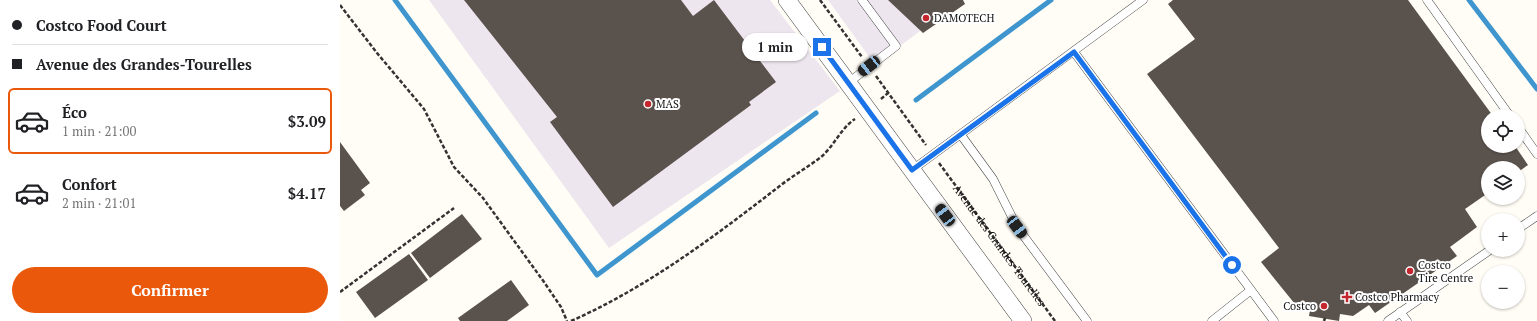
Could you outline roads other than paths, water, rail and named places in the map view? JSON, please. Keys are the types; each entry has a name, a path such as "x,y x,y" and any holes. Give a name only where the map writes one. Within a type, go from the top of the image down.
{"street":[{"path":"787,0 1023,321"}],"lane":[{"path":"848,83 896,46 862,0"},
{"path":"912,170 1143,0"},
{"path":"1427,0 1505,109"},
{"path":"1074,52 1274,321"},
{"path":"961,135 993,179 1017,227 1087,321"},
{"path":"1525,137 1537,154"},
{"path":"1525,224 1537,216"},
{"path":"1388,321 1481,256"},
{"path":"1212,321 1251,290"},
{"path":"1400,312 1407,321"}],"waterway":[{"path":"395,0 597,275 816,113"},
{"path":"916,100 1051,0"},
{"path":"1469,0 1537,89"}],"place":[{"name":"DAMOTECH","path":"926,18"},
{"name":"MAS","path":"648,104"},
{"name":"Costco Tire Centre","path":"1410,271"},
{"name":"Costco Pharmacy","path":"1347,297"},
{"name":"Costco","path":"1324,306"}]}
